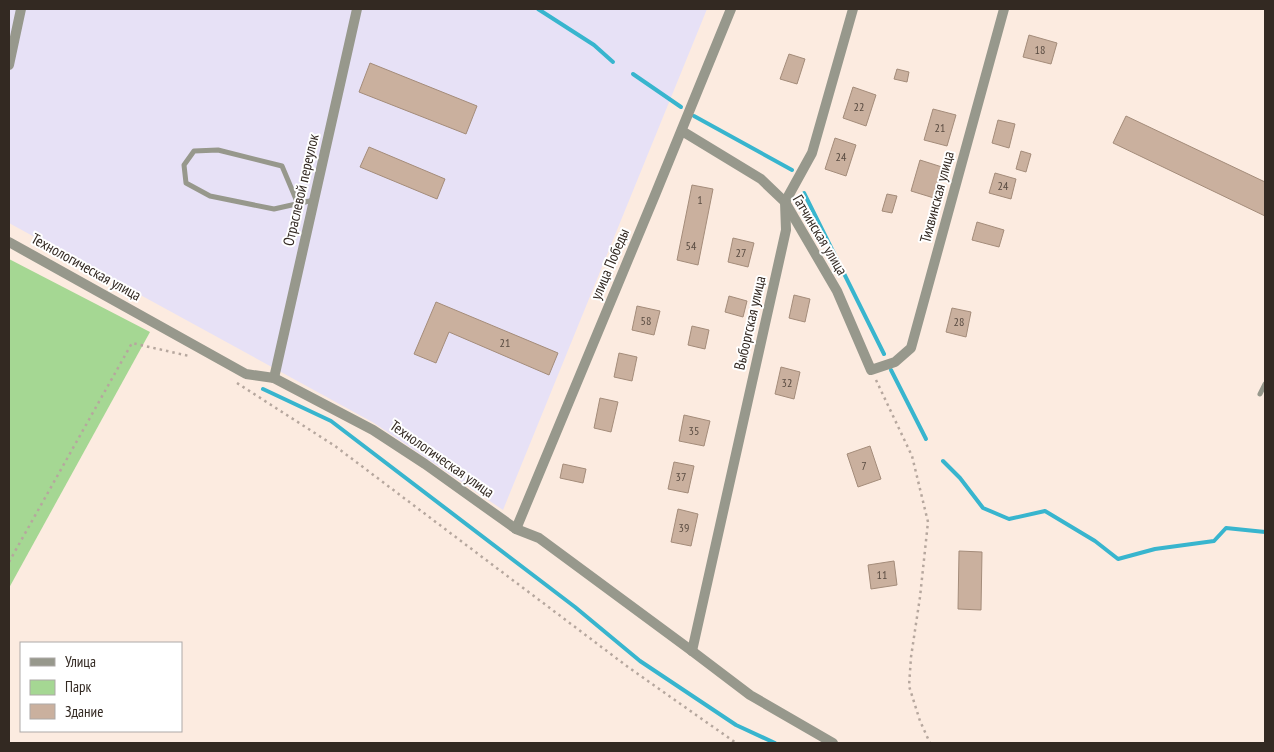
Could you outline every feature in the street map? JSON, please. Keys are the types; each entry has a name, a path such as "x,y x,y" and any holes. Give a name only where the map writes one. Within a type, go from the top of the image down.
{"street":[{"path":"9,65 21,9"},
{"name":"Отраслевой переулок","path":"274,378 357,9"},
{"name":"улица Победы","path":"516,529 731,9"},
{"path":"785,202 812,153 853,9"},
{"name":"Тихвинская улица","path":"871,370 896,362 911,348 1004,9"},
{"name":"Гатчинская улица","path":"682,130 761,179 785,202 837,291 871,370"},
{"name":"Выборгская улица","path":"692,650 786,230 785,202"},
{"name":"Технологическая улица","path":"9,242 246,374 274,378 373,430 425,464 516,529 539,538 750,695 834,743"}],"lane":[{"path":"298,204 282,166 218,150 194,151 184,165 186,183 210,196 274,209 298,204 314,200"},
{"path":"1260,394 1265,384"}],"path":[{"path":"9,562 132,344 197,358"},
{"path":"871,370 912,456 928,522 909,686 920,721 930,743"},
{"path":"233,381 335,446 628,668 736,743"}],"shaded area":[{"path":"9,9 707,9 503,510 374,423 9,223"}],"green space":[{"path":"9,259 150,332 9,588"}],"building":[{"path":"1029,35 1057,43 1051,64 1023,57"},
{"path":"789,54 805,59 797,84 780,79"},
{"path":"370,63 477,106 466,134 359,92"},
{"path":"897,69 909,72 907,82 894,79"},
{"path":"853,87 876,95 866,126 843,118"},
{"path":"933,109 956,115 947,146 924,140"},
{"path":"1126,116 1265,182 1265,216 1113,143"},
{"path":"998,120 1015,124 1009,148 992,143"},
{"path":"835,138 856,145 846,176 825,169"},
{"path":"369,147 445,179 437,199 360,167"},
{"path":"1021,151 1031,154 1026,172 1016,169"},
{"path":"920,160 942,167 934,198 911,191"},
{"path":"995,173 1016,179 1011,199 989,193"},
{"path":"692,185 713,189 698,265 677,260"},
{"path":"887,194 897,196 892,213 882,211"},
{"path":"977,222 1004,230 999,247 972,240"},
{"path":"733,238 754,243 748,267 728,262"},
{"path":"794,295 810,299 805,322 789,318"},
{"path":"729,296 747,301 743,317 725,312"},
{"path":"436,302 558,353 549,375 449,332 436,363 414,354"},
{"path":"637,306 660,311 654,335 632,330"},
{"path":"952,308 971,312 966,337 946,332"},
{"path":"692,326 709,330 705,349 688,345"},
{"path":"619,353 637,357 632,381 614,377"},
{"path":"781,367 800,372 794,399 775,394"},
{"path":"600,398 618,402 611,432 594,428"},
{"path":"684,415 710,421 704,446 679,441"},
{"path":"870,446 881,479 858,487 847,454"},
{"path":"674,462 694,466 688,493 668,489"},
{"path":"563,464 586,469 583,483 560,478"},
{"path":"678,509 698,514 691,546 671,542"},
{"path":"959,551 982,552 981,610 958,609"},
{"path":"894,561 897,585 871,589 868,565"}],"waterway":[{"path":"538,9 594,45 613,62"},
{"path":"633,74 681,107"},
{"path":"694,116 792,170"},
{"path":"804,193 884,354"},
{"path":"891,370 926,439"},
{"path":"263,389 331,421 575,607 640,661 736,725 775,743"},
{"path":"943,461 960,478 983,508 1009,519 1045,511 1095,541 1118,559 1155,549 1214,541 1226,528 1265,532"}]}
